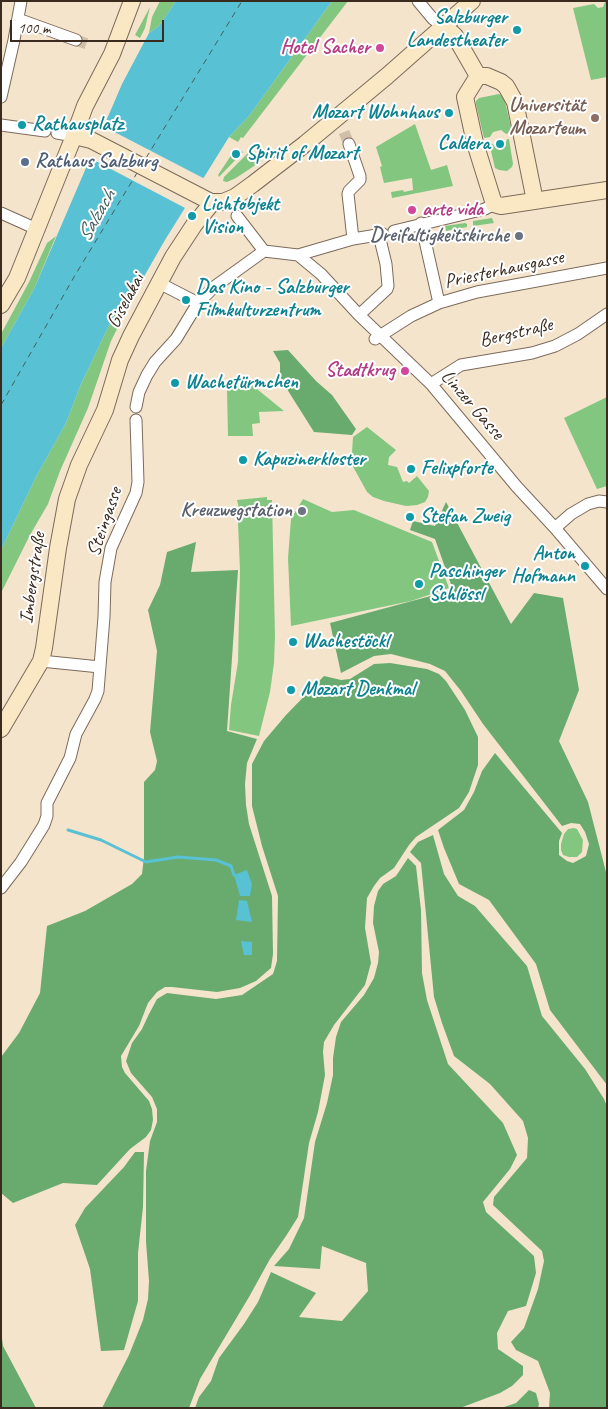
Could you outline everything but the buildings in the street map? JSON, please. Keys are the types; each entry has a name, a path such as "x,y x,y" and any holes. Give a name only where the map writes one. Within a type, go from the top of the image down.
{"main road":[{"path":"1,305 17,278 85,106 112,54 132,1"},
{"path":"74,136 91,140 205,199 223,202 235,197 271,171 387,76 472,1"},
{"path":"444,26 455,36 478,76"},
{"path":"478,76 487,76 501,82 506,86 515,102 535,201"},
{"path":"478,76 465,97 476,144 494,204 501,206 607,190"},
{"name":"Giselakai","path":"96,428 105,410 126,346 205,199"},
{"name":"Imbergstraße","path":"1,729 41,661 67,499 96,428"}],"street":[{"path":"1,97 21,1"},
{"path":"418,1 432,19 444,26"},
{"path":"18,19 76,40"},
{"path":"1,125 74,136"},
{"path":"348,144 360,176 360,180 348,194 353,239"},
{"path":"136,407 139,392 147,375 155,362 176,339 198,303 214,287 264,251 298,255 353,239 485,209 494,204"},
{"path":"1,213 30,226"},
{"path":"237,216 264,251"},
{"path":"421,223 439,303"},
{"path":"359,315 388,286 385,233"},
{"name":"Linzer Gasse","path":"298,255 321,274 378,338 431,384 517,487 607,589"},
{"name":"Priesterhausgasse","path":"378,338 411,316 439,303 477,292 607,268"},
{"path":"159,283 198,303"},
{"name":"Bergstraße","path":"431,384 454,368 468,363 532,353 555,346 578,334 607,314"},
{"name":"Steingasse","path":"1,888 21,862 44,825 49,798 70,758 76,734 98,691 105,582 111,548 136,493 138,482 136,420"},
{"path":"555,528 571,514 588,504 599,501 607,502"},
{"path":"41,661 100,667"}],"green space":[{"path":"160,1 176,1 159,26 149,33 152,17"},
{"path":"332,1 348,1 243,138 241,137 238,142 229,137 249,116"},
{"path":"605,2 607,2 607,77 591,80 573,8 594,4 598,8 603,7"},
{"path":"150,7 145,28 140,38 135,35"},
{"path":"499,94 504,97 512,132 506,134 501,130 493,132 490,137 484,138 476,101 479,98"},
{"path":"415,124 431,170 447,165 453,186 392,198 391,192 413,190 412,178 384,183 380,167 382,166 376,147"},
{"path":"507,139 509,139 513,164 507,171 499,170 495,168 489,143 496,147 501,147 505,145"},
{"path":"236,148 243,152 219,177 218,175"},
{"path":"250,151 260,157 260,162 236,178 227,182 223,181 224,177"},
{"path":"492,218 494,223 473,226 473,221"},
{"path":"465,223 467,227 446,231 445,226"},
{"path":"56,236 34,289 1,348 1,334 29,282 47,243"},
{"path":"135,290 111,341 88,408 60,471 48,504 1,593 1,550 36,477 66,423 81,384 115,313"},
{"path":"288,350 316,381 332,395 356,429 352,435 314,432 280,378 280,363 273,351"},
{"path":"247,381 284,411 259,412 260,423 252,424 253,436 228,436 227,389"},
{"path":"607,397 607,486 597,489 564,418"},
{"path":"367,427 396,450 389,457 388,465 397,467 403,482 407,481 409,483 417,476 429,491 425,502 406,506 384,501 373,497 367,492 347,459 352,452 353,437"},
{"path":"267,497 267,500 272,500 275,636 270,692 259,736 229,730 238,662 240,571 238,522 242,521 237,500"},
{"path":"303,499 332,512 354,510 432,542 449,588 411,601 291,626 288,558 291,519"},
{"path":"446,502 511,624 534,593 563,598 579,690 559,741 588,802 607,876 607,1085 550,1010 536,964 489,900 459,884 438,830 464,810 474,792 482,771 495,753 562,833 559,841 559,855 573,863 586,856 589,844 580,824 571,823 562,826 483,724 445,671 430,664 391,654 374,656 341,673 330,623 453,590 435,539 410,530 413,521 435,526"},
{"path":"196,542 191,572 238,570 227,731 257,739 247,763 246,805 249,824 272,896 273,954 271,968 256,981 240,988 217,992 165,987 157,992 148,1003 139,1026 121,1056 122,1067 125,1073 149,1101 153,1120 151,1130 146,1137 130,1149 97,1185 63,1183 13,1203 1,1193 1,1057 19,1033 40,993 47,926 85,911 132,884 142,874 144,857 144,782 155,770 157,761 150,732 157,651 148,610 160,585 167,552"},
{"path":"390,663 427,669 439,674 446,681 465,710 478,737 478,765 469,792 459,808 416,837 394,868 380,878 367,898 365,928 371,963 365,985 334,1025 324,1042 325,1075 318,1112 309,1143 298,1217 270,1259 200,1379 189,1408 102,1408 129,1355 143,1320 148,1299 146,1171 150,1141 157,1122 157,1109 152,1097 131,1073 126,1061 132,1043 142,1029 157,999 167,993 216,999 242,995 273,974 277,961 278,896 252,806 252,764 264,741 324,676 341,680 350,679 374,664"},
{"path":"568,829 577,829 583,840 582,852 577,857 569,857 563,855 561,844 564,834"},
{"path":"433,835 444,874 458,896 475,906 527,966 542,1016 585,1069 607,1106 607,1408 549,1408 550,1393 538,1361 516,1350 511,1342 524,1328 538,1289 544,1261 542,1251 493,1205 494,1197 527,1158 528,1138 523,1121 490,1084 454,1056 442,1023 434,997 421,863 410,852 418,842"},
{"path":"408,858 416,866 421,910 422,973 427,1000 448,1064 503,1123 517,1155 510,1169 483,1202 486,1212 534,1256 536,1273 526,1306 508,1311 497,1333 498,1349 523,1366 523,1375 512,1386 500,1393 460,1408 195,1408 199,1397 211,1381 219,1358 258,1302 271,1272 316,1293 299,1317 342,1321 368,1291 366,1263 322,1246 320,1269 274,1266 289,1249 304,1218 315,1142 327,1103 333,1075 336,1037 341,1022 364,995 374,978 379,952 373,923 374,906 378,891 383,884 396,876"},
{"path":"135,1152 144,1152 143,1207 138,1253 138,1301 124,1350 101,1351 90,1269 75,1225 85,1208 124,1167"},
{"path":"1,1330 3,1346 36,1408 1,1408"},
{"path":"529,1390 536,1393 539,1404 538,1408 501,1408 516,1403"}],"water":[{"name":"Salzach","path":"176,1 332,1 249,116 229,137 138,287 115,313 81,384 66,423 36,477 1,550 1,348 34,289 122,84 149,33 159,26"},
{"path":"247,870 252,884 250,896 240,896 234,875"},
{"path":"239,900 247,901 252,922 236,920"},
{"path":"241,941 252,942 252,955 244,955"}],"pier":[{"path":"101,125 205,179 187,209 88,157"}],"waterway":[{"path":"68,830 101,840 146,862 178,857 216,860 231,866 234,875"}],"ferry route":[{"path":"146,158 242,1"},
{"path":"1,405 74,277 137,173"}],"tunnel":[{"path":"76,40 90,45"},
{"path":"344,132 349,144"}],"place":[{"name":"Salzburger Landestheater","path":"517,30"},
{"name":"Hotel Sacher","path":"380,48"},
{"name":"Mozart Wohnhaus","path":"449,113"},
{"name":"Universität Mozarteum","path":"595,118"},
{"name":"Rathausplatz","path":"22,125"},
{"name":"Caldera","path":"500,144"},
{"name":"Spirit of Mozart","path":"236,154"},
{"name":"Rathaus Salzburg","path":"25,162"},
{"name":"arte vida","path":"412,210"},
{"name":"Lichtobjekt Vision","path":"192,216"},
{"name":"Dreifaltigkeitskirche","path":"519,236"},
{"name":"Das Kino - Salzburger Filmkulturzentrum","path":"186,300"},
{"name":"Stadtkrug","path":"405,371"},
{"name":"Wachetürmchen","path":"175,383"},
{"name":"Kapuzinerkloster","path":"243,460"},
{"name":"Felixpforte","path":"411,469"},
{"name":"Kreuzwegstation","path":"302,511"},
{"name":"Stefan Zweig","path":"410,517"},
{"name":"Anton Hofmann","path":"585,566"},
{"name":"Paschinger Schlössl","path":"419,584"},
{"name":"Wachestöckl","path":"293,642"},
{"name":"Mozart Denkmal","path":"291,690"}]}
